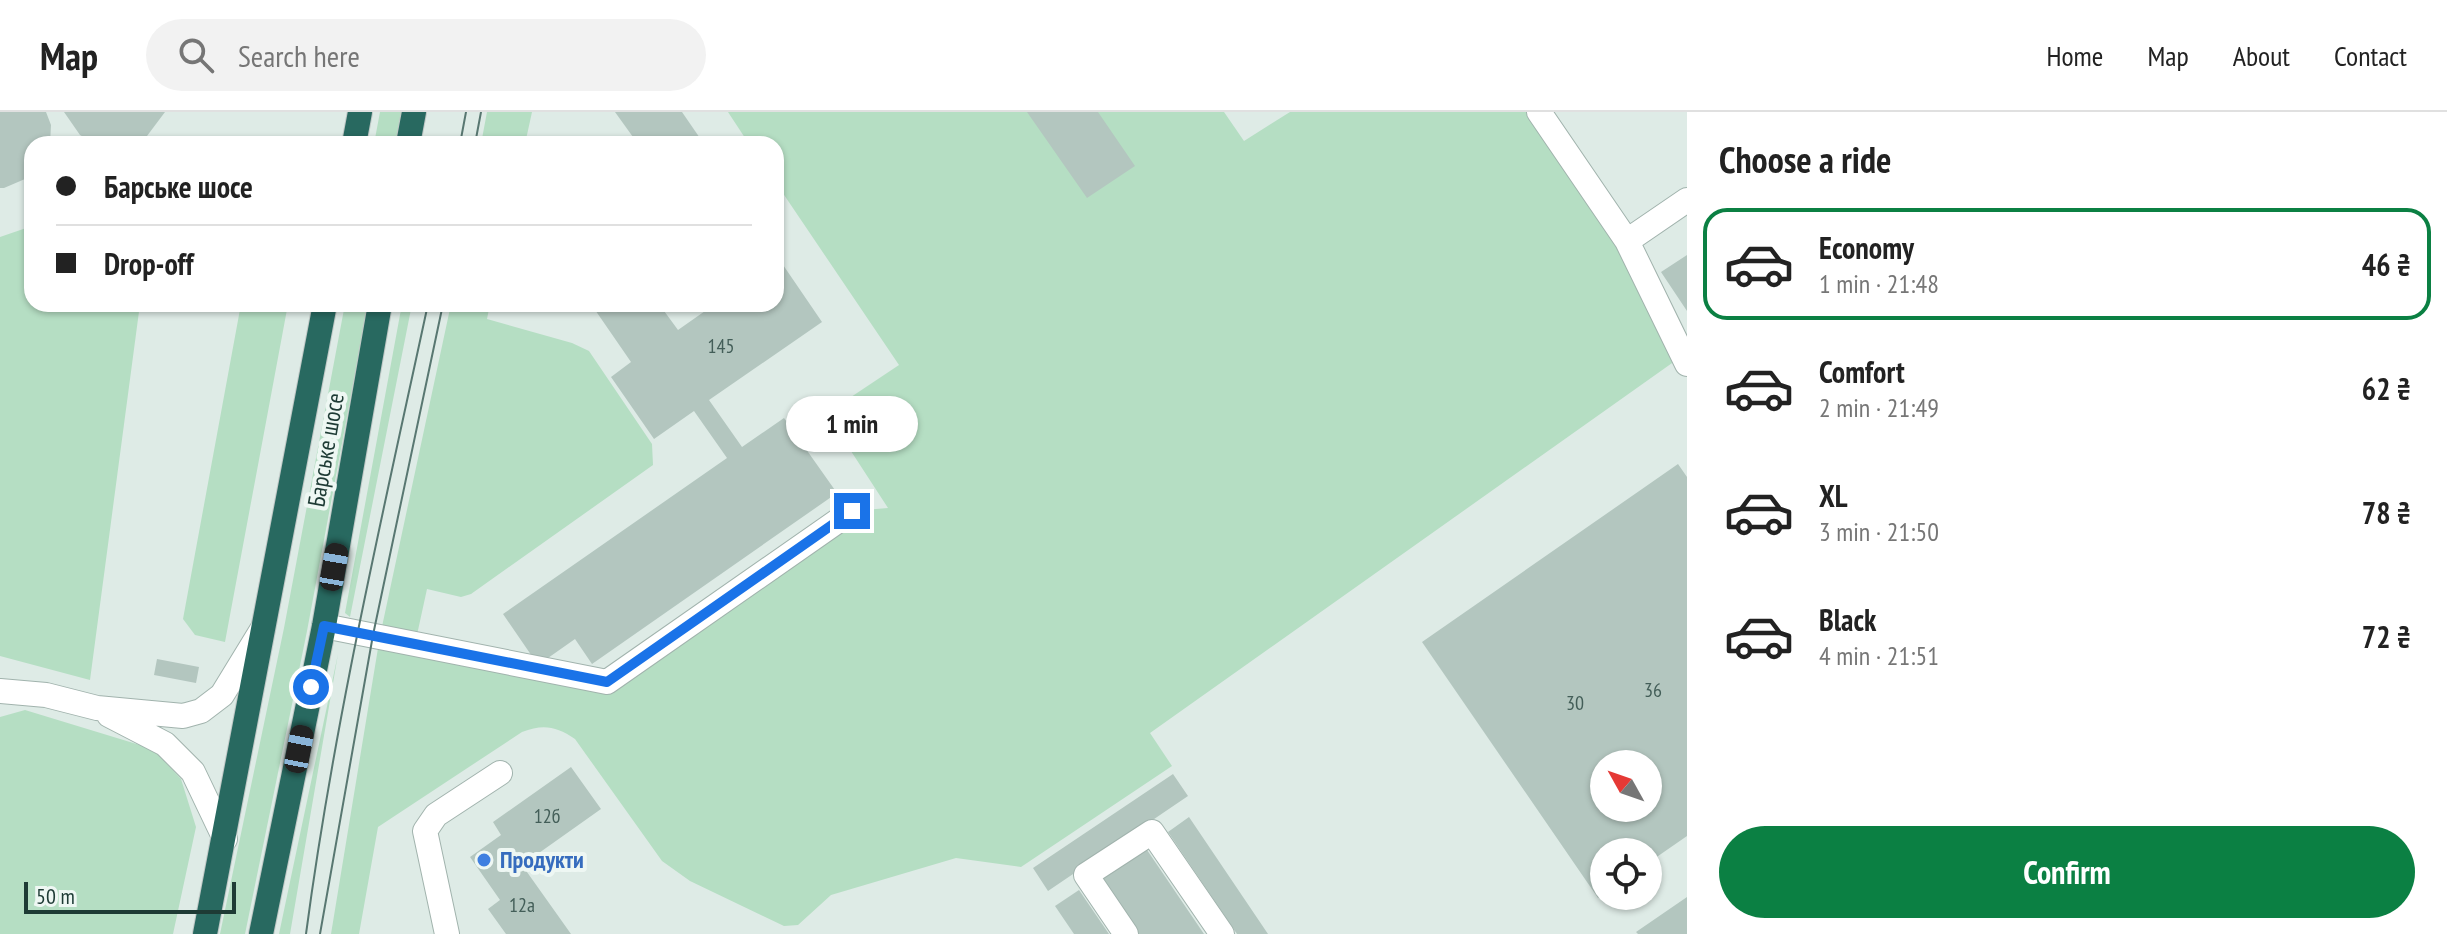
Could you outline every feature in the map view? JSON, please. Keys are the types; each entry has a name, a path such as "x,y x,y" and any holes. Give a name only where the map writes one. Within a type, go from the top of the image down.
{"highway":[{"path":"356,136 360,112"},
{"path":"410,136 414,112"},
{"path":"205,934 324,312"},
{"name":"Барське шосе","path":"261,934 324,626 379,312"}],"lane":[{"path":"1542,113 1627,241 1687,364"},
{"path":"1627,241 1687,200"},
{"path":"324,626 607,682 852,511"},
{"path":"5,693 46,695 97,708 183,716 201,711 222,695 265,625"},
{"path":"97,708 165,744 193,772 225,839"},
{"path":"447,934 425,831 436,815 500,773"},
{"path":"1126,934 1086,875 1152,832 1222,934"}],"green space":[{"path":"380,112 404,112 400,136 376,136"},
{"path":"487,112 532,112 527,136 482,136"},
{"path":"728,112 1224,112 1244,141 1290,112 1539,112 1682,356 1150,733 1172,766 1021,867 956,858 831,895 798,925 784,926 690,881 662,861 575,739 555,729 536,728 522,732 378,827 359,934 331,934 380,636 449,312 488,312 487,319 572,343 589,351 652,444 653,465 471,594 461,597 427,589 415,644 607,682 852,511 888,508 834,425 839,405 899,365 784,195 784,136 744,136"},
{"path":"24,229 24,312 139,312 90,680 0,656 0,237"},
{"path":"240,312 287,312 225,642 195,635 183,619"},
{"path":"343,312 367,312 307,631 245,934 220,934 284,628"},
{"path":"401,312 410,312 350,617 345,613"},
{"path":"338,654 290,934 279,934"},
{"path":"25,710 153,749 181,779 196,827 173,934 0,934 0,717"}],"building":[{"path":"0,112 46,112 51,125 50,136 24,136 24,179 0,188"},
{"path":"64,112 165,112 147,136 80,135"},
{"path":"615,112 682,112 698,136 632,136"},
{"path":"1027,112 1098,112 1135,166 1087,198"},
{"path":"1687,255 1687,311 1661,272"},
{"path":"784,266 822,322 709,400 742,447 784,418 837,493 592,664 575,639 538,665 503,614 727,458 694,411 654,439 611,377 631,362 597,312 665,312 678,330 704,312 784,312"},
{"path":"1678,464 1687,477 1687,836 1662,853 1662,838 1590,838 1590,886 1422,642"},
{"path":"157,659 199,667 196,683 154,675"},
{"path":"571,767 601,809 522,865 571,934 506,934 488,909 500,900 470,857 501,835 493,822"},
{"path":"1173,774 1188,796 1048,891 1033,868"},
{"path":"1189,817 1268,934 1237,934 1168,832"},
{"path":"1145,847 1204,934 1139,934 1100,878"},
{"path":"1079,890 1109,934 1074,934 1055,906"},
{"path":"1687,897 1687,934 1636,932"}],"tram line":[{"path":"462,136 466,112"},
{"path":"476,136 481,112"},
{"path":"306,934 345,697 426,312"},
{"path":"320,934 373,635 441,312"}],"place":[{"name":"Продукти","path":"484,860"}],"route":[{"path":"311,687 324,626 607,682 852,511"}]}
